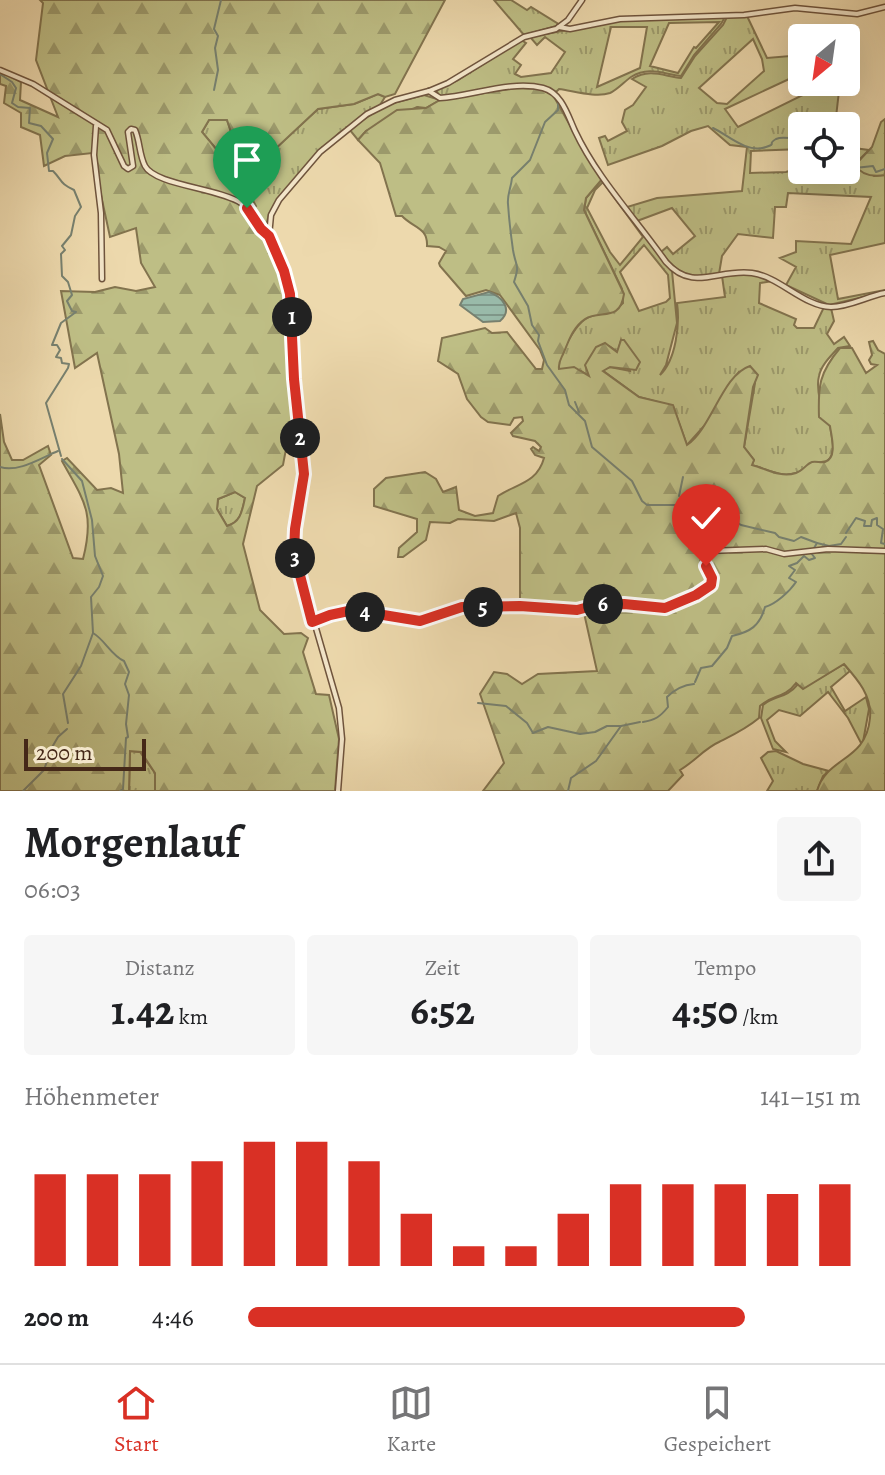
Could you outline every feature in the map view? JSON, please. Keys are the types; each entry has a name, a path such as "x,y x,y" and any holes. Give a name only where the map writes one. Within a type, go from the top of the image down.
{"street":[{"path":"269,236 270,219 276,205 334,139 376,108 429,91 458,78 524,37 559,27 582,0"},
{"path":"559,27 570,29 625,18 744,15 795,8 857,14 885,7"},
{"path":"0,70 33,84 107,130 128,169 133,166 128,142 131,129 138,134 143,162 156,177 200,187 241,203 269,236 290,294 294,379 304,474 294,552 339,708 342,739 338,791"},
{"path":"429,91 440,98 516,87 541,88 552,92 590,158 666,262 681,274 698,279 738,272 756,273 829,307 885,293"},
{"path":"96,125 94,155 101,213 102,279"},
{"path":"312,622 353,610 420,621 462,607 520,606 577,610 596,605 624,604 665,608 711,585 712,578 703,561 707,551 766,549 784,554 885,551"}],"green space":[{"path":"40,0 445,0 395,94 385,97 378,94 354,104 318,109 256,167 248,158 239,156 227,120 209,120 202,132 226,161 244,174 256,206 249,213 269,243 281,278 297,427 295,449 286,449 283,465 257,486 243,544 260,610 284,634 301,633 308,638 303,652 316,694 329,695 339,739 335,791 155,791 155,773 141,752 130,751 129,791 0,791 0,414 4,442 12,460 23,460 48,446 51,455 39,465 73,558 83,559 88,529 85,507 62,461 67,458 97,490 111,488 123,493 119,454 97,353 75,368 61,291 95,292 115,287 136,291 155,287 141,263 136,228 110,237 92,153 65,156 44,166 40,135 21,127 21,113 4,103 6,86 0,84 0,74 21,82 20,100 58,117 36,60 43,3","holes":["235,492 245,498 238,519 227,526 217,509 218,499"]},
{"path":"494,0 511,0 527,10 531,7 560,25 524,35"},
{"path":"747,16 767,58 788,56 788,80 725,109 738,127 801,96 838,96 837,112 788,112 788,150 751,151 750,173 788,171 788,184 860,184 860,166 874,176 885,175 885,243 830,255 838,299 885,292 829,305 786,285 796,267 780,258 796,252 796,241 851,244 871,197 788,193 786,207 775,207 773,238 738,234 722,256 719,274 700,276 680,271 661,252 667,247 673,254 695,236 672,208 637,221 627,207 657,198 742,191 747,147 730,145 708,126 608,165 599,138 605,136 608,141 627,131 622,122 625,110 633,105 646,87 632,79 651,73 681,78 695,56 727,17","holes":["753,39 764,71 727,104 717,103 699,88"]},
{"path":"725,17 681,76 644,72 631,77 610,93 598,95 528,86 439,96 436,90 458,80 521,40 526,43 513,59 521,65 515,74 521,77 551,73 565,52 545,37 537,45 530,37 620,20","holes":["719,22 694,47 678,73 650,66 669,23","611,27 647,27 640,68 597,87"]},
{"path":"516,88 541,89 553,95 603,178 586,198 584,210 624,294 622,303 614,312 591,316 577,326 560,360 559,369 574,367 589,376 585,365 596,347 605,343 617,352 621,340 624,340 640,362 636,370 610,367 603,371 639,397 673,405 687,445 703,427 724,390 740,371 750,366 758,375 753,387 744,447 754,460 752,465 779,474 790,474 812,462 825,462 831,456 830,426 819,417 819,397 824,373 840,348 852,348 866,373 877,365 869,360 872,355 869,342 873,341 878,350 885,354 885,791 817,791 829,771 861,743 870,718 866,695 844,664 803,689 796,683 787,692 765,702 760,706 759,718 709,748 680,770 683,775 668,791 483,791 504,763 480,694 494,672 507,674 522,684 538,674 597,671 584,613 551,601 520,601 520,528 516,513 494,521 458,519 450,523 430,522 426,540 403,557 398,557 399,548 417,532 417,519 374,506 374,489 386,478 425,472 436,479 443,492 456,487 459,510 475,516 493,513 498,496 531,478 541,467 544,458 535,455 531,449 533,447 539,451 541,447 535,441 511,433 523,421 522,417 514,418 510,425 488,422 481,417 467,399 458,374 438,361 442,338 485,328 492,333 507,332 536,369 542,369 544,360 500,295 486,290 466,296 440,266 446,251 427,246 422,231 402,216 396,216 380,163 358,140 397,110 426,108 440,100"},
{"path":"378,94 385,97 380,105 339,133 314,157 269,214 265,230 250,209 251,196 244,174 226,161 202,132 209,120 227,120 239,156 248,158 256,166 318,109 354,104"},
{"path":"424,95 440,100 426,108 417,107 366,131 358,140 349,129 386,105"},
{"path":"885,119 885,175 868,175 860,170 860,160 872,147"},
{"path":"860,149 869,150 860,159"},
{"path":"603,178 672,271 677,323 666,365 660,375 670,360 676,341 678,321 677,303 725,297 722,276 752,274 773,281 760,283 759,303 796,319 794,325 797,328 814,328 824,307 831,308 834,321 827,334 834,344 844,337 850,346 838,348 824,364 819,376 820,401 833,442 832,455 828,460 790,474 779,474 752,465 754,460 744,447 755,383 739,372 705,425 687,445 673,406 639,397 602,370 610,367 630,371 621,340 618,352 609,346 589,376 581,371 559,369 564,349 584,320 610,312 623,303 622,289 584,210 586,198","holes":["603,182 643,237 620,265 587,208 595,190","644,245 668,275 670,298 639,311 620,272"]},
{"path":"235,492 245,498 243,507 238,519 227,526 217,509 218,499"},
{"path":"844,664 850,671 831,687 845,711 866,697 869,709 863,742 828,692 800,716 779,710 767,720 775,741 786,752 773,749 761,718 763,705 798,684 803,688"},
{"path":"130,751 140,752 155,773 155,791 129,791"},
{"path":"776,751 803,764 829,771 823,776 817,791 767,791 773,781 761,758 768,752"}],"shaded area":[{"path":"489,292 505,304 506,313 500,321 483,322 460,305 463,299"}],"waterway":[{"path":"214,90 218,70 215,48 218,36 214,29 221,0"},
{"path":"0,74 16,88 12,103 30,108 29,123 41,126 53,139 47,153 49,171 53,171 63,184 74,190 81,207 61,254 62,276 68,282 72,295 67,301 72,311 76,312 61,323 52,345 57,345 60,350 56,357 61,358 62,363 69,364 46,403 61,456"},
{"path":"558,101 558,110 545,122 530,160 512,178 508,201 517,268 514,282 528,306 547,365 565,390 569,405 585,421 592,447 632,481 647,505 674,505 690,512 701,511 775,533 779,537 794,541 801,537 817,543"},
{"path":"713,128 752,148 769,146 779,138 788,138"},
{"path":"860,167 873,166 876,172 885,169"},
{"path":"575,402 579,412"},
{"path":"0,467 22,466 58,451"},
{"path":"62,459 82,481 92,520 95,556 103,576 91,597 93,633 124,661 129,672 125,684 129,695 128,737 123,789 120,791"},
{"path":"679,496 683,477"},
{"path":"846,533 856,518 865,521 864,526 871,526 872,520 877,518 877,525 883,529 881,543 885,544"},
{"path":"695,682 701,668 712,666 727,648 732,636 753,627 765,607 793,586 796,582 789,578 795,570 789,566 804,556 809,560 815,558 811,553 817,543 829,546 841,544 846,537"},
{"path":"68,723 63,694 81,666 93,633"},
{"path":"643,722 662,713 668,707 667,697 673,692 694,684"},
{"path":"478,703 506,706 527,723 533,733 548,727 580,734 607,726 621,726"},
{"path":"568,791 571,778 596,761 621,726 640,722"},
{"path":"23,791 44,770 51,749 67,729"}],"route":[{"path":"247,208 269,236 288,281 304,474 294,552 312,622 353,610 420,621 462,607 520,606 577,610 596,605 624,604 665,608 711,585 712,578 706,566"}]}
